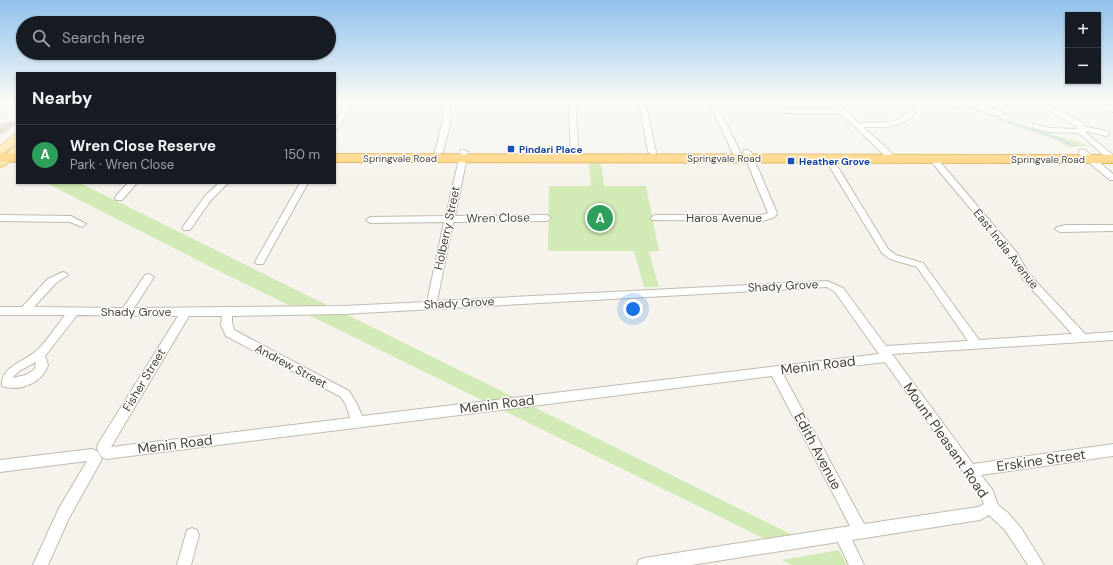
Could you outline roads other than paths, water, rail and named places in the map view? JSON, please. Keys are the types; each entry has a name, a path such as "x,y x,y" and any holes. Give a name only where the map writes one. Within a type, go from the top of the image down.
{"highway":[{"name":"Springvale Road","path":"336,152 439,152 463,155"},
{"name":"Springvale Road","path":"575,155 652,152 828,158 889,155 933,159 1086,155"},
{"name":"Springvale Road","path":"336,158 463,155 1111,155"}],"main road":[{"path":"0,168 16,138"}],"street":[{"path":"439,152 445,128"},
{"path":"573,128 575,155"},
{"path":"647,128 652,152"},
{"path":"727,128 743,155"},
{"path":"860,128 889,155"},
{"path":"1041,128 1045,130 1081,129 1106,134"},
{"path":"1081,129 1111,155"},
{"name":"Holberry Street","path":"431,305 463,155"},
{"name":"Haros Avenue","path":"655,218 762,218 772,215 773,213 743,155"},
{"path":"1086,155 1113,178"},
{"path":"828,158 885,251 893,257 920,266 976,344"},
{"name":"East India Avenue","path":"933,159 1014,255 1025,276 1082,338"},
{"path":"119,198 132,184"},
{"path":"187,228 208,198 223,184"},
{"path":"260,262 303,184"},
{"path":"0,218 71,218 82,224"},
{"name":"Wren Close","path":"370,220 547,218"},
{"path":"1060,229 1113,228"},
{"path":"25,311 48,284 63,275"},
{"path":"126,312 150,277"},
{"name":"Shady Grove","path":"0,311 228,312 344,310 827,284 839,290 886,355"},
{"path":"39,355 74,311"},
{"name":"Fisher Street","path":"40,565 64,512 186,312"},
{"name":"Andrew Street","path":"228,312 226,326 230,333 345,394 351,401 357,422"},
{"path":"886,355 887,350 1113,336"},
{"name":"Menin Road","path":"0,466 886,355"},
{"name":"Mount Pleasant Road","path":"644,565 980,513 989,508 992,505 987,494 886,355"},
{"name":"Edith Avenue","path":"775,370 860,531"},
{"name":"Erskine Street","path":"969,471 1113,450"},
{"path":"989,508 995,510 1003,517 1037,565"},
{"path":"842,534 857,565"},
{"path":"184,565 192,535"}],"waterway":[{"path":"1028,128 1060,139 1073,146"}],"place":[{"name":"Pindari Place","path":"511,149"},
{"name":"Heather Grove","path":"791,161"},
{"name":"Wren Close Reserve","path":"600,218"}]}
